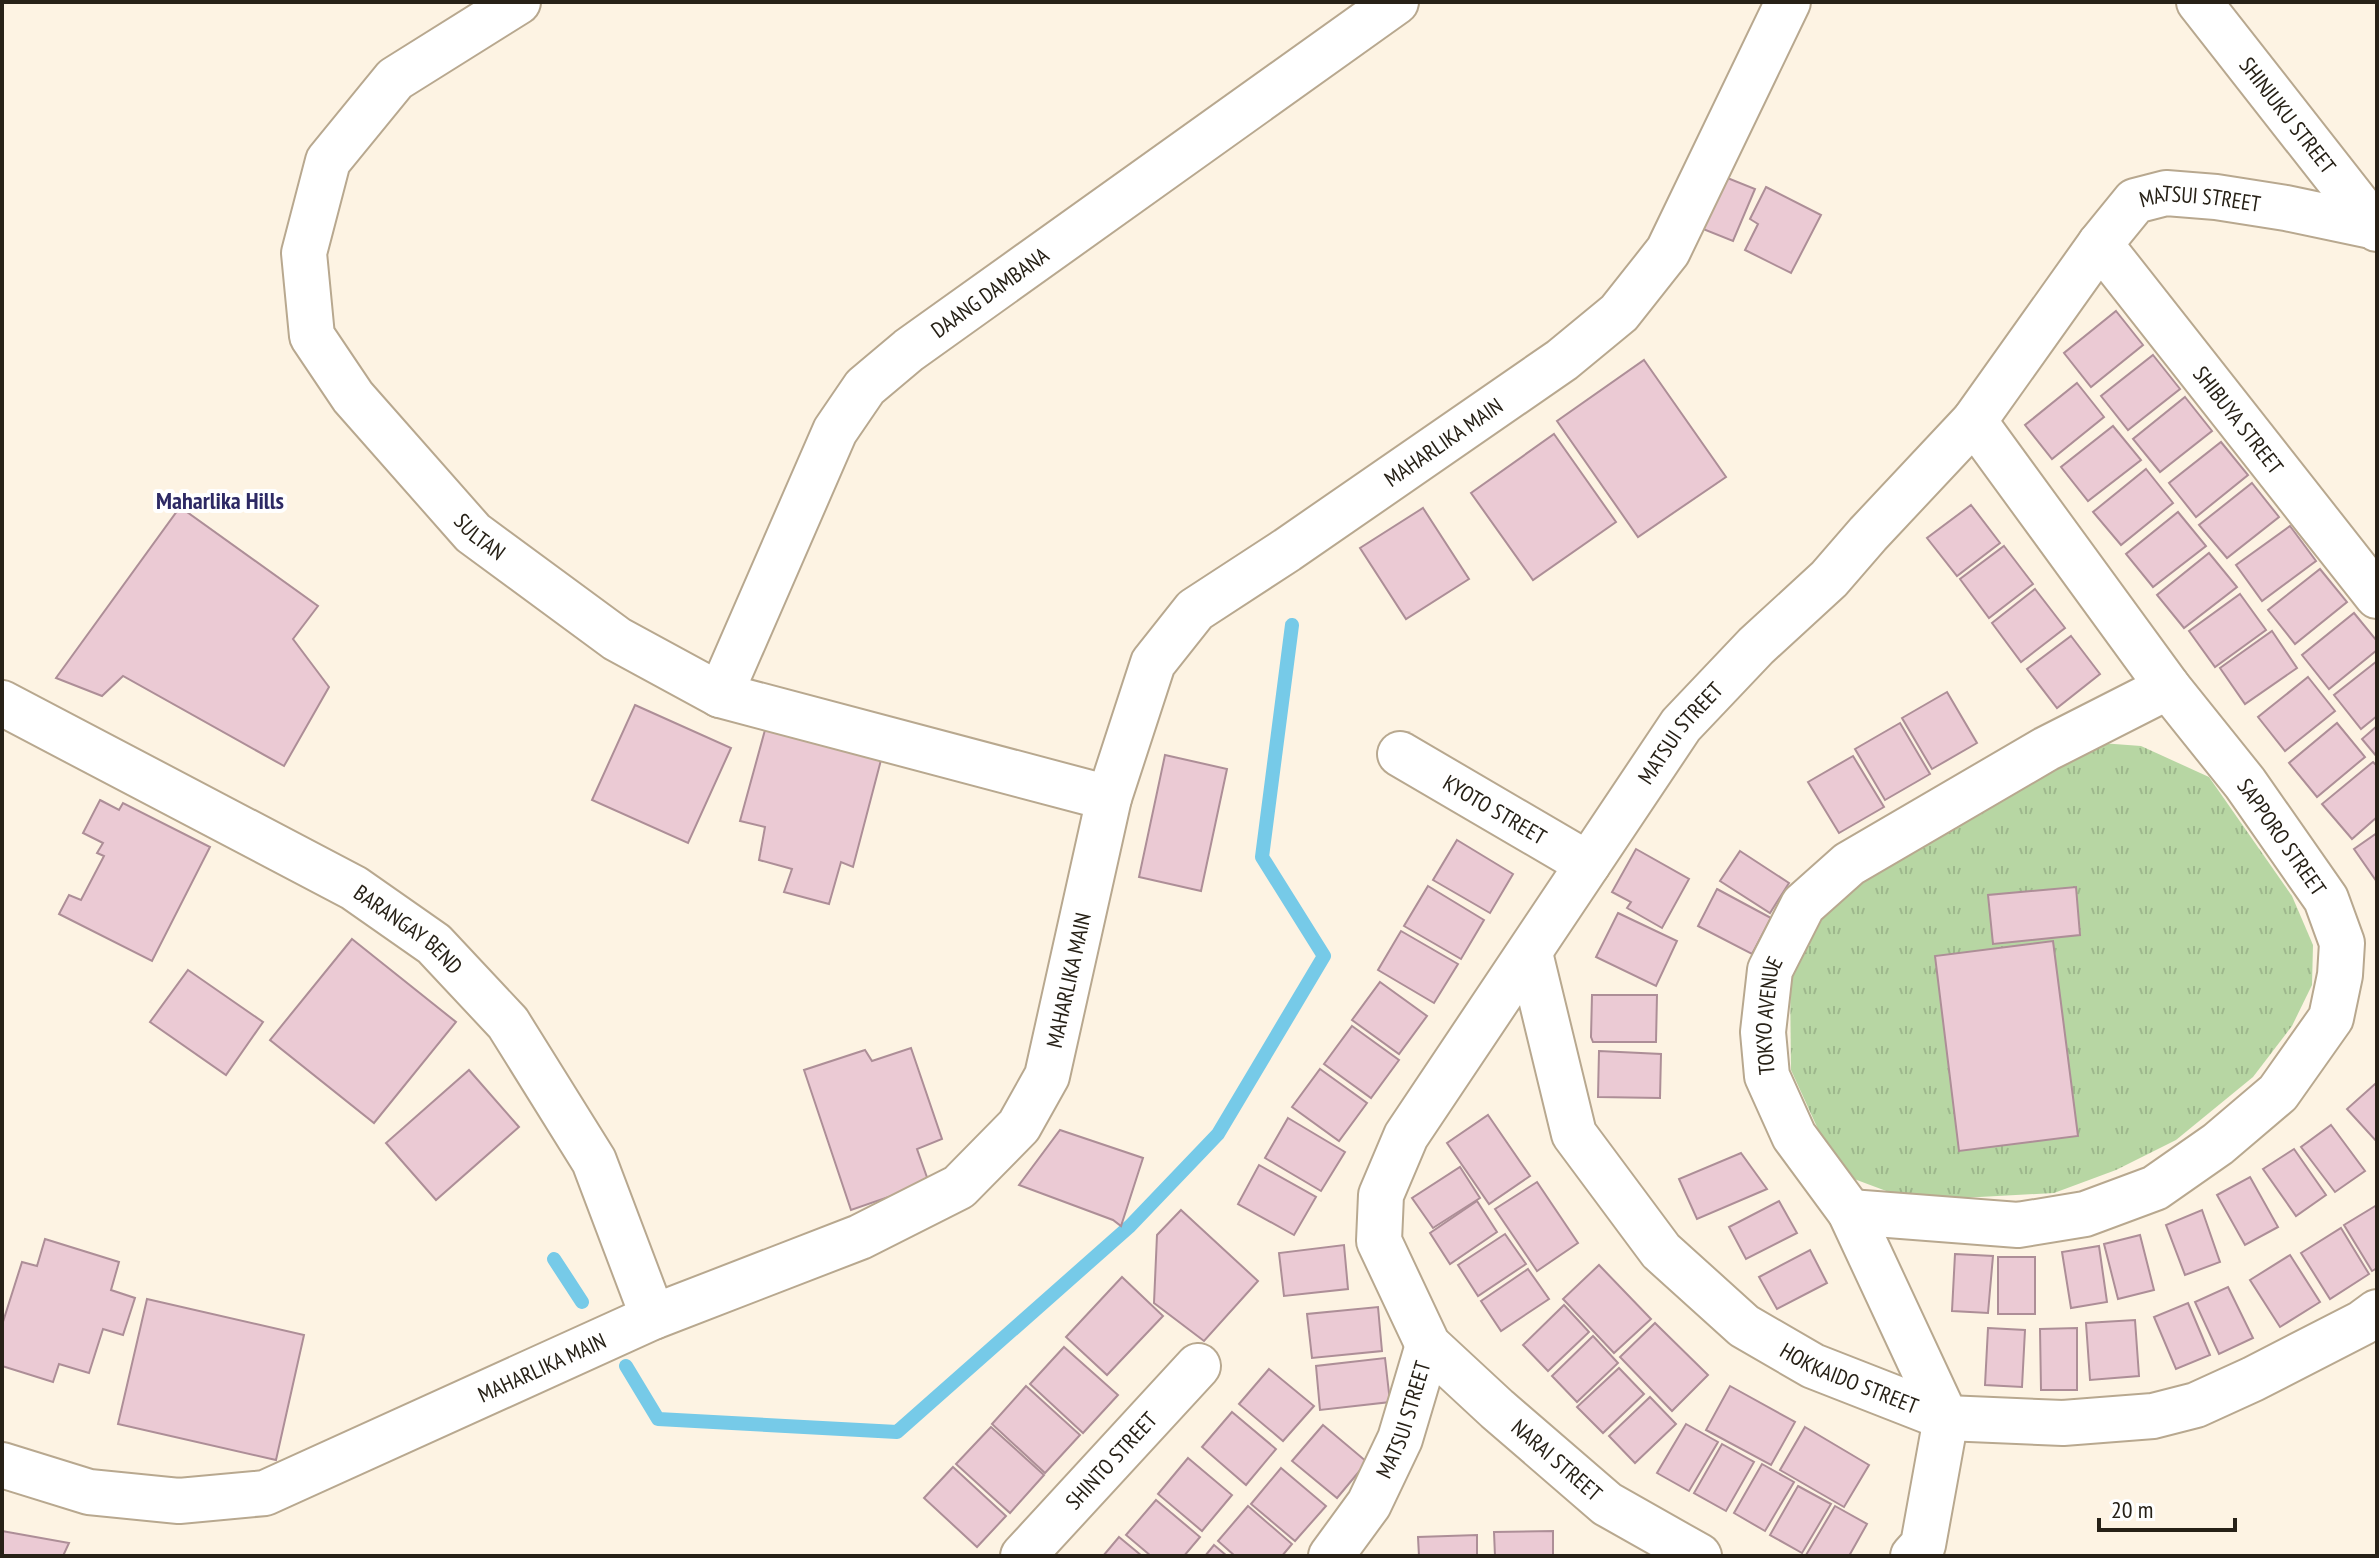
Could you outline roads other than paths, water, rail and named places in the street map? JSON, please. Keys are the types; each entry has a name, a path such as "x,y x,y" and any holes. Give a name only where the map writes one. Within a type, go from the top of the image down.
{"street":[{"name":"SULTAN","path":"518,2 395,79 328,161 304,253 312,336 353,397 473,533 617,639 720,695 1109,798"},
{"name":"DAANG DAMBANA","path":"720,695 835,431 865,387 921,341 1396,2"},
{"name":"MAHARLIKA MAIN","path":"2,1465 104,1494 179,1501 265,1493 653,1317 860,1237 959,1187 1019,1126 1047,1076 1109,798 1153,663 1195,610 1562,360 1619,313 1668,251 1788,2"},
{"name":"SHINJUKU STREET","path":"2199,2 2376,228"},
{"name":"MATSUI STREET","path":"1331,1556 1369,1504 1400,1439 1428,1345 1379,1241 1381,1195 1406,1136 1681,725 1756,646 1829,579 1974,421 2100,244 2135,201 2166,193 2216,197 2286,208 2376,228"},
{"name":"SHIBUYA STREET","path":"2100,244 2377,596"},
{"name":"SAPPORO STREET","path":"1850,1212 2018,1225 2085,1214 2155,1188 2218,1144 2278,1093 2331,1018 2340,975 2342,943 2326,899 2245,783 2168,687 1974,421"},
{"name":"TOKYO AVENUE","path":"1946,1418 1850,1212 1794,1136 1767,1076 1763,1032 1770,970 1803,905 1849,864 2046,749 2168,687"},
{"name":"BARANGAY BEND","path":"2,703 354,888 434,944 508,1023 594,1161 653,1317"},
{"name":"KYOTO STREET","path":"1400,754 1588,864"},
{"name":"HOKKAIDO STREET","path":"1530,953 1574,1134 1661,1251 1744,1326 1813,1366 1946,1418 2063,1423 2153,1416 2196,1405 2372,1330"},
{"name":"NARAI STREET","path":"1428,1345 1607,1504 1699,1556"},
{"name":"SHINTO STREET","path":"1023,1556 1198,1366"},
{"path":"1921,1552 1946,1418"}],"waterway":[{"path":"626,1366 658,1419 897,1432 1130,1226 1218,1134 1324,956 1262,857 1292,625"},
{"path":"554,1259 582,1302"}],"district":[{"name":"Maharlika Hills","path":"220,500"}]}
